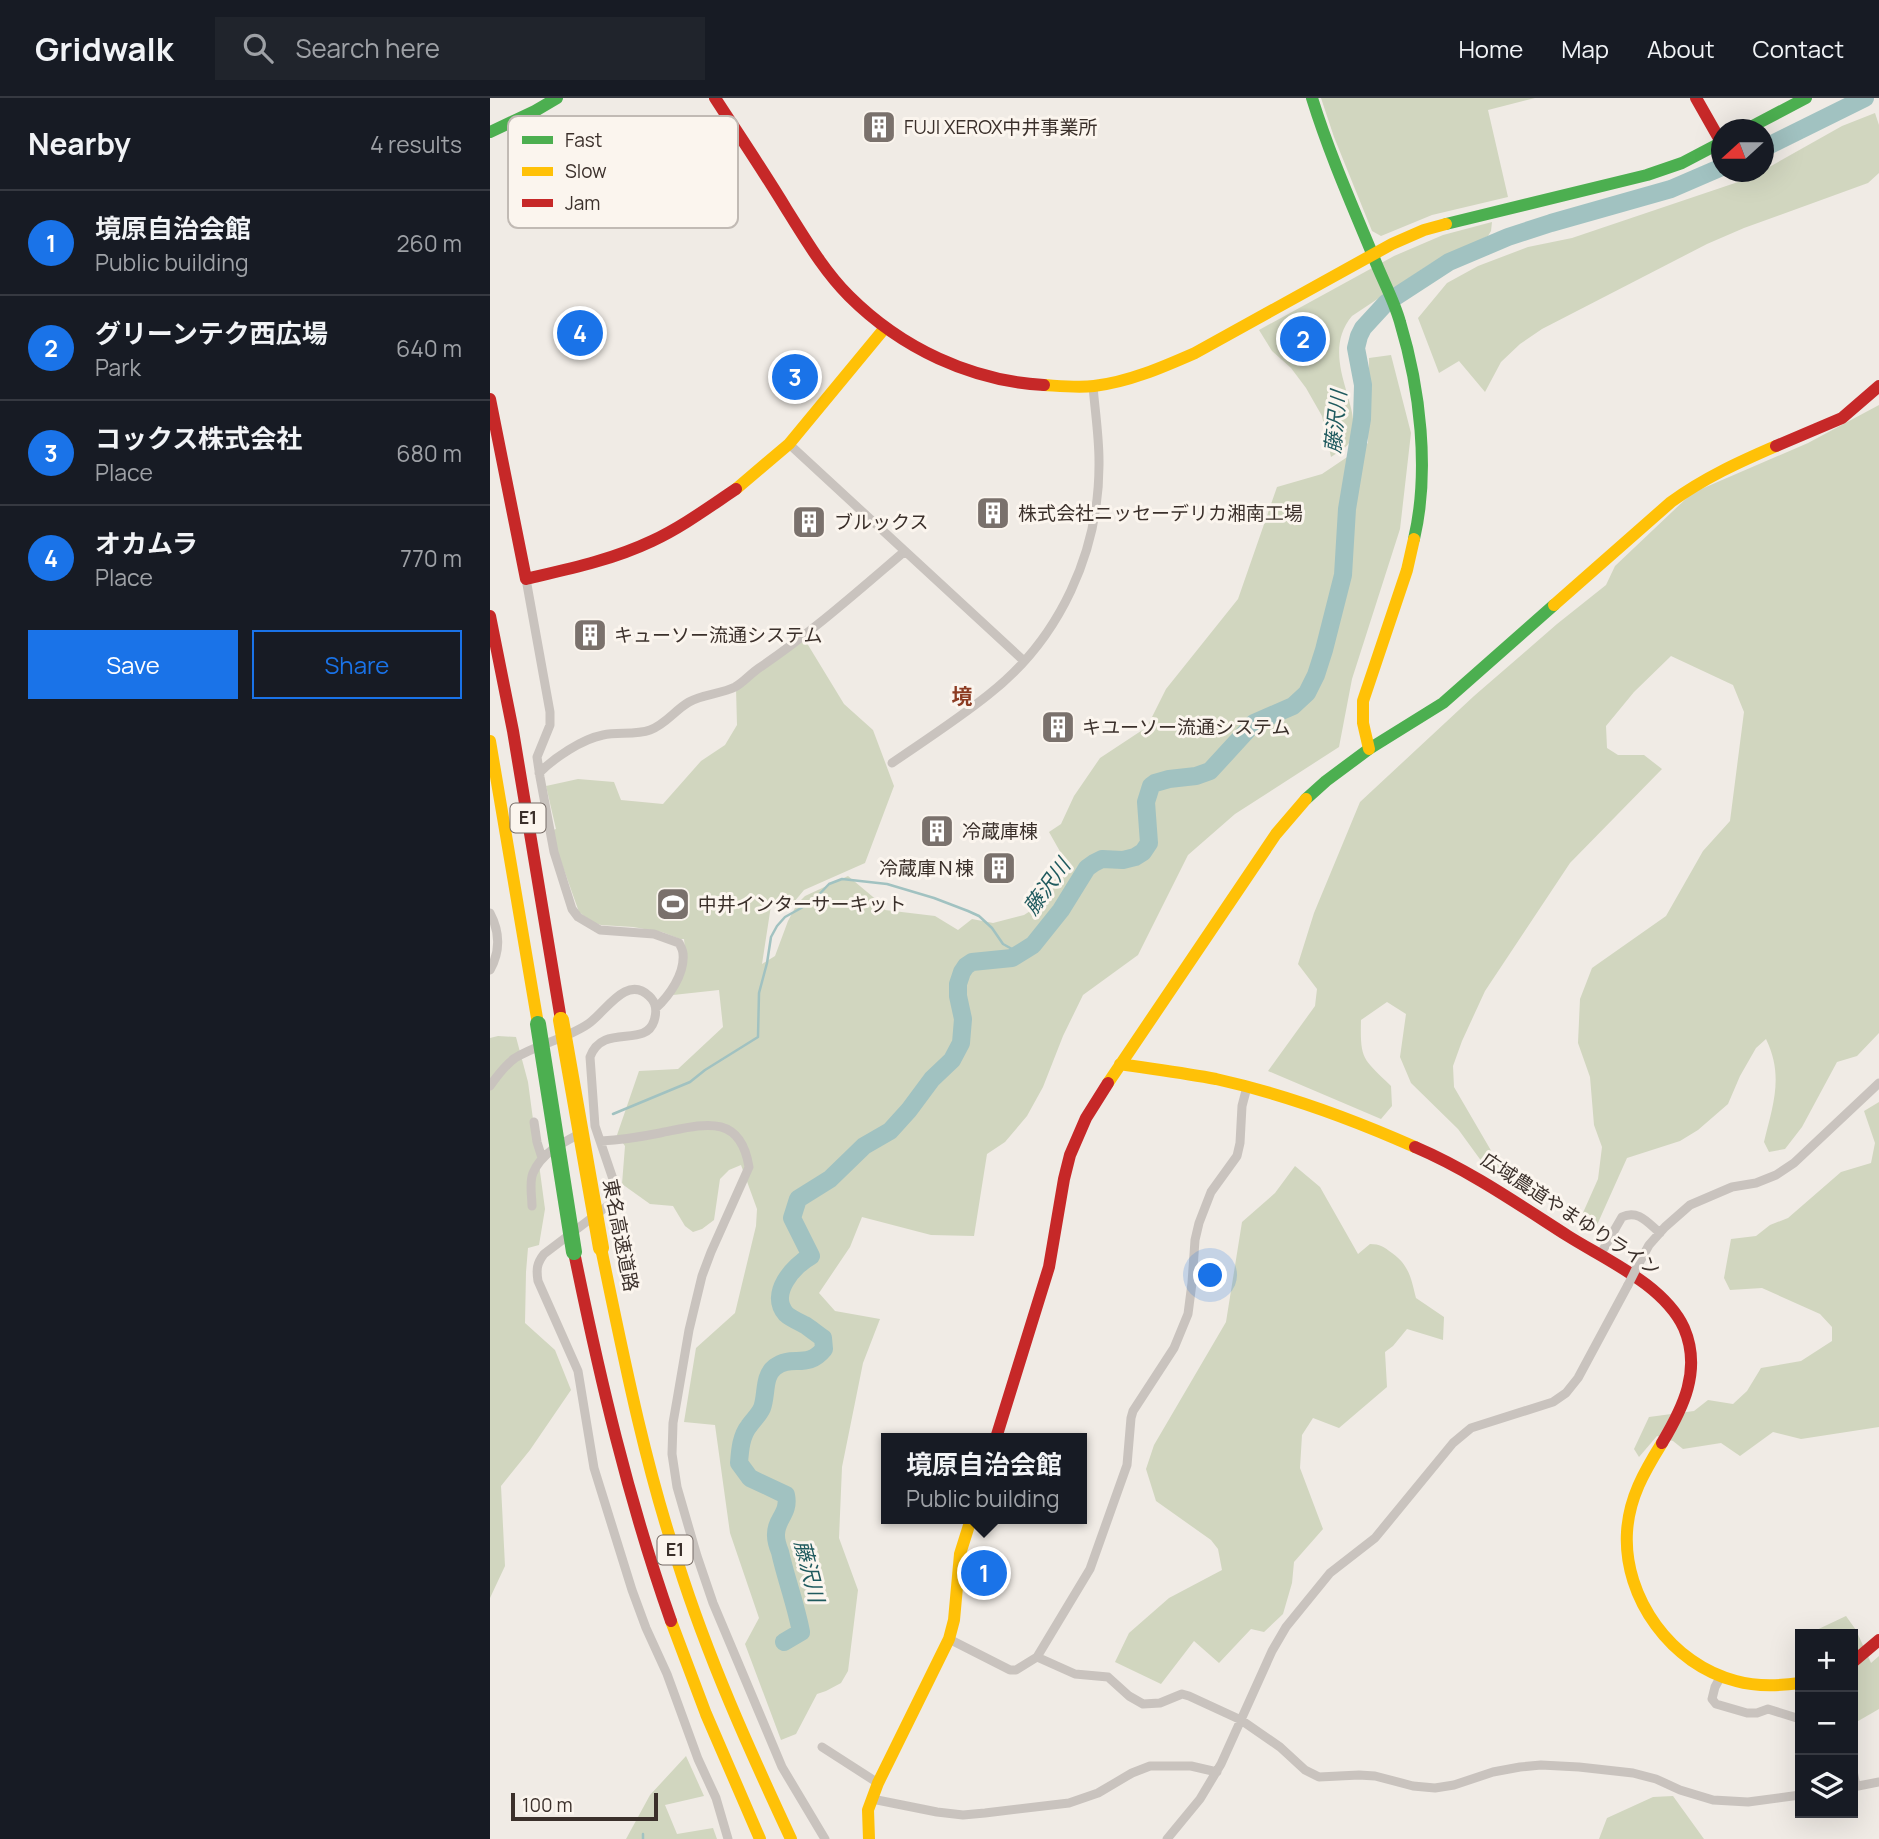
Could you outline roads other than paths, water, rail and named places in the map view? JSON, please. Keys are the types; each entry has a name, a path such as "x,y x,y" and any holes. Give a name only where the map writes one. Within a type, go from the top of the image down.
{"main road":[{"path":"525,116 557,98"},
{"path":"715,98 727,116"},
{"path":"1312,98 1326,143 1400,321 1415,387 1422,471 1418,527 1363,701 1363,723 1368,749"},
{"path":"1696,98 1711,124"},
{"path":"1766,119 1806,98"},
{"path":"490,132 508,124"},
{"path":"738,133 822,263 849,296 884,329 911,346 973,373 1014,383 1049,386 1093,386 1162,368 1376,262 1403,239 1424,230 1647,175 1682,163 1711,147"},
{"path":"490,399 526,579 587,565 652,541 701,513 747,481 789,444 884,329"},
{"path":"998,1433 1049,1267 1063,1180 1070,1155 1086,1118 1276,834 1326,781 1368,749 1443,703 1643,525 1689,489 1731,465 1842,418 1879,386"},
{"name":"東名高速道路","path":"490,616 513,731 601,1248 635,1408 666,1524 709,1652 790,1839"},
{"name":"E1","path":"490,741 574,1252 609,1416 632,1502 661,1590 698,1693 760,1839"},
{"name":"広域農道やまゆりライン","path":"1120,1064 1247,1087 1355,1122 1413,1145 1455,1166 1600,1255 1665,1301 1679,1319 1687,1338 1692,1363 1688,1393 1635,1492 1627,1525 1626,1545 1631,1579 1638,1598 1665,1638 1704,1670 1745,1684 1770,1686 1795,1684"},
{"path":"869,1839 868,1811 878,1783 949,1639 954,1620 960,1554 969,1524"},
{"path":"1858,1658 1879,1640"}],"street":[{"path":"892,762 990,694 1042,641 1064,608 1084,561 1096,504 1099,461 1093,386"},
{"path":"789,444 1024,661"},
{"path":"539,773 552,760 601,735 647,731 660,726 689,702 743,683 905,551"},
{"path":"526,579 550,712 550,724 537,757 554,852 572,909 578,917 600,930 654,934 679,943 683,954 681,970 674,988 656,1008"},
{"path":"490,913 498,943 490,970"},
{"path":"490,1086 514,1059 589,1024 616,997 627,991 636,990 652,998 656,1008 654,1023 648,1031 604,1039 593,1049 590,1057 595,1126 616,1188 615,1197 610,1204 544,1254 538,1262 538,1281 578,1371 594,1468 632,1590 716,1798 728,1839"},
{"path":"1167,1839 1217,1772 1272,1651 1286,1627 1330,1573 1375,1538 1453,1443 1471,1428 1553,1402 1566,1393 1578,1378 1649,1245 1690,1205 1732,1187 1756,1183 1776,1175 1794,1163 1879,1083"},
{"path":"949,1639 1010,1670 1016,1670 1037,1657 1090,1569 1127,1465 1133,1412 1174,1348 1185,1324 1192,1283 1195,1240 1211,1192 1237,1156 1242,1106 1247,1087"},
{"path":"534,1122 542,1158"},
{"path":"601,1141 630,1139 711,1124 733,1134 747,1152 749,1167 702,1276 689,1329 673,1423 672,1454 683,1512 717,1613 782,1767 825,1839"},
{"path":"532,1206 532,1175 542,1158 562,1143 595,1126"},
{"path":"1600,1255 1622,1217 1628,1214 1642,1217 1660,1233"},
{"path":"1037,1657 1075,1674 1108,1677 1143,1704 1160,1703 1182,1694 1241,1720 1280,1747 1305,1770 1319,1777 1376,1776 1413,1786 1435,1788 1520,1767 1579,1767 1633,1773 1713,1800 1748,1802 1795,1796"},
{"path":"1720,1676 1712,1699 1716,1704 1747,1713 1776,1710 1795,1717"},
{"path":"822,1747 878,1783"},
{"path":"872,1799 963,1815 1069,1803 1098,1793 1150,1766 1191,1766 1217,1772"},
{"path":"1858,1786 1879,1783"}],"waterway":[{"name":"藤沢川","path":"1774,143 1865,98"},
{"name":"藤沢川","path":"784,1642 801,1632 776,1538 776,1530 786,1507 786,1495 750,1478 739,1463 740,1448 746,1430 762,1408 771,1371 781,1363 812,1359 824,1349 823,1338 786,1314 781,1306 780,1298 785,1281 797,1266 811,1256 792,1218 798,1199 830,1179 864,1146 890,1131 932,1079 952,1060 961,1043 963,1019 958,984 966,966 972,962 1012,958 1033,945 1061,910 1087,868 1102,859 1123,860 1143,852 1149,843 1146,802 1151,786 1169,779 1196,776 1210,771 1254,723 1293,706 1307,693 1324,650 1343,575 1347,509 1362,419 1363,385 1356,348 1363,328 1386,303 1449,262 1508,237 1671,189 1711,172"},
{"path":"613,1114 690,1082 758,1037 759,993 771,937 785,917 812,902 829,884 842,879 887,884 934,898 979,916 1003,944 1019,953"},
{"name":"藤沢川","path":"643,1834 643,1839"}],"place":[{"name":"FUJI XEROX中井事業所","path":"879,127"},
{"name":"オカムラ","path":"580,333"},
{"name":"グリーンテク西広場","path":"1303,339"},
{"name":"コックス株式会社","path":"795,377"},
{"name":"株式会社ニッセーデリカ湘南工場","path":"993,513"},
{"name":"ブルックス","path":"809,522"},
{"name":"キューソー流通システム","path":"590,635"},
{"name":"キユーソー流通システム","path":"1058,727"},
{"name":"冷蔵庫棟","path":"937,831"},
{"name":"冷蔵庫Ｎ棟","path":"999,868"},
{"name":"中井インターサーキット","path":"673,904"},
{"name":"境原自治会館","path":"984,1573"}],"district":[{"name":"境","path":"962,697"}]}
